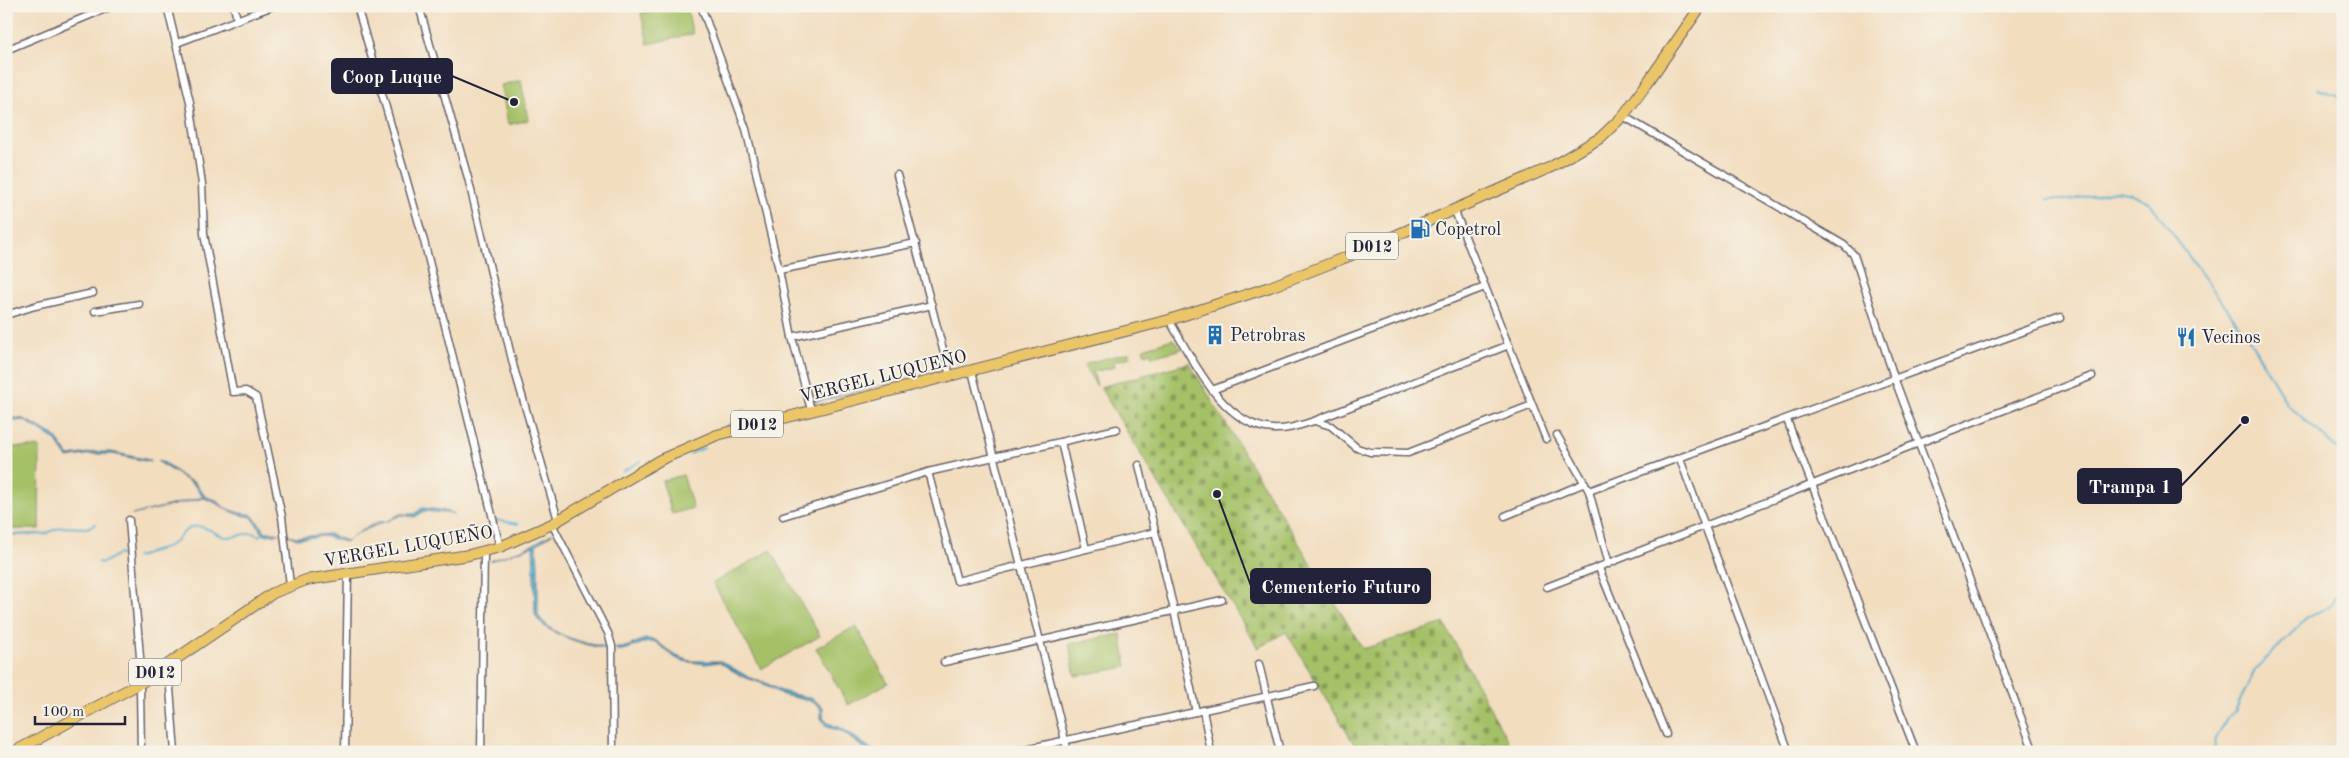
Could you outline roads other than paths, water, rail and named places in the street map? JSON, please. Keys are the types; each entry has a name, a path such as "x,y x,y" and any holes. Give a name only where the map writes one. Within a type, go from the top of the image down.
{"main road":[{"name":"VERGEL LUQUEÑO","path":"14,752 142,682 273,593 290,585 348,573 484,552 500,547 555,522 634,473 691,445 736,429 810,406 972,371 1169,320 1270,287 1349,256 1567,159 1600,138 1623,116 1701,6"}],"street":[{"path":"6,50 112,6"},
{"path":"167,6 190,102 202,184 204,234 233,392 246,391 256,397 282,517 290,585"},
{"path":"234,6 238,20"},
{"path":"177,44 273,6"},
{"path":"357,6 424,241 500,547"},
{"path":"419,6 468,178 514,368 555,522 608,633 612,646 613,752"},
{"path":"701,6 746,129 779,270 792,337 810,406"},
{"path":"1623,116 1849,250 1856,261 1895,380 2034,752"},
{"path":"897,175 950,376"},
{"path":"1454,209 1546,439"},
{"path":"779,270 916,243"},
{"path":"1212,390 1486,287"},
{"path":"6,315 93,292"},
{"path":"95,312 139,304"},
{"path":"792,337 932,305"},
{"path":"1589,491 1787,420 2060,318"},
{"path":"1169,320 1212,390 1236,416 1266,428 1285,429 1314,421 1509,345"},
{"path":"972,371 1068,752"},
{"path":"1547,587 2092,376"},
{"path":"1314,421 1331,426 1356,448 1370,452 1408,453 1532,405"},
{"path":"1787,420 1916,752"},
{"path":"783,516 928,472 1117,429"},
{"path":"1557,435 1589,491 1609,564"},
{"path":"1061,442 1086,549"},
{"path":"1680,459 1789,752"},
{"path":"1139,465 1196,712"},
{"path":"928,472 956,581 1155,532"},
{"path":"1506,516 1585,483"},
{"path":"129,520 142,682 140,687 141,752"},
{"path":"481,752 484,552"},
{"path":"1599,568 1666,734"},
{"path":"345,752 348,573"},
{"path":"944,662 1222,600"},
{"path":"168,663 175,752"},
{"path":"1259,664 1280,752"},
{"path":"1012,752 1314,686"},
{"path":"1203,710 1211,752"}],"water":[{"path":"940,372 751,418 751,417"},
{"path":"24,419 54,435 69,456 95,452 111,452 150,460 150,462 113,454 91,454 68,458 55,440 24,420 6,422 6,420"},
{"path":"157,461 165,463 186,479 194,482 206,497 216,500 225,508 204,498 132,515 203,497 194,485"},
{"path":"225,508 251,514 266,532 276,532 279,534 264,535 252,517 238,514"},
{"path":"422,508 442,510 455,514 424,511 415,517 402,515 390,520 400,514 415,514"},
{"path":"387,521 362,531 345,542 324,536 297,539 286,534 296,537 329,534 346,541 364,529 378,522"},
{"path":"553,533 536,545 538,615 560,634 589,644 608,647 608,649 590,645 567,638 546,627 539,621 535,614 533,546 490,561 530,546"},
{"path":"645,639 655,640 674,655 690,661 721,661 750,678 764,682 781,691 813,699 823,707 823,718 828,723 843,729 875,752 869,752 841,731 827,727 821,718 821,710 818,705 810,701 783,695 761,683 741,676 719,662 706,664 682,661 672,656 656,642 616,650 616,648"}],"waterway":[{"path":"2318,89 2343,97"},
{"path":"2047,200 2069,200 2116,191 2133,194 2150,203 2249,339 2287,404 2343,454"},
{"path":"744,410 748,419"},
{"path":"726,426 752,417"},
{"path":"690,454 704,448"},
{"path":"623,471 641,461"},
{"path":"496,520 518,524"},
{"path":"6,535 45,534 61,527 87,528 96,524"},
{"path":"136,557 172,544 184,532 198,526 226,537 253,533 259,536 264,533"},
{"path":"98,562 103,563 118,554 127,557"},
{"path":"2214,752 2216,740 2226,719 2235,711 2255,670 2307,618 2330,606 2343,585"}],"place":[{"name":"Coop Luque","path":"514,102"},
{"name":"Copetrol","path":"1420,229"},
{"name":"Petrobras","path":"1215,335"},
{"name":"Vecinos","path":"2186,337"},
{"name":"Trampa 1","path":"2245,420"},
{"name":"Cementerio Futuro","path":"1217,494"}]}
